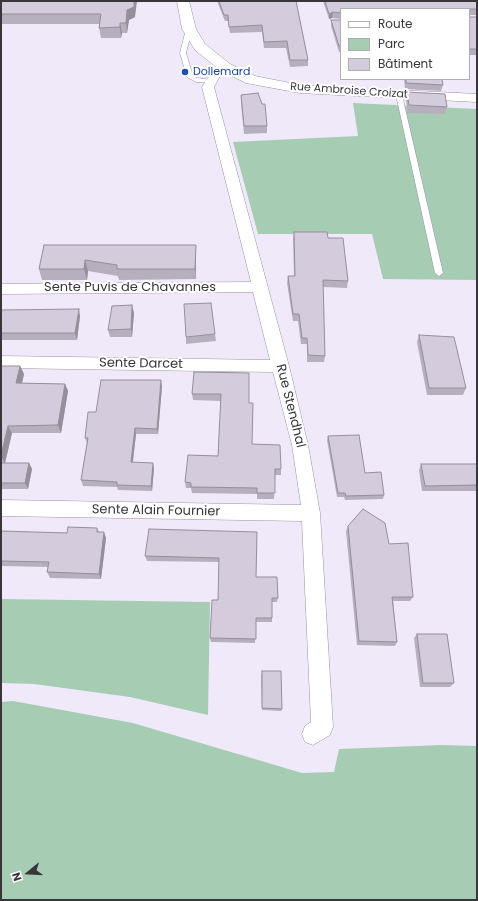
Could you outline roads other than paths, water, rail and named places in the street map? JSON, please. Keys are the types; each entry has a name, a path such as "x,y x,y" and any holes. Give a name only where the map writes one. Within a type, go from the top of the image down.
{"street":[{"path":"183,1 189,29 200,47 225,67 210,81"},
{"name":"Rue Ambroise Croizat","path":"225,67 258,82 300,89 477,98"},
{"name":"Rue Stendhal","path":"210,81 208,87 281,366 300,446 311,513 322,727 313,734"},
{"name":"Sente Puvis de Chavannes","path":"1,289 260,287"},
{"name":"Sente Darcet","path":"1,362 281,366"},
{"name":"Sente Alain Fournier","path":"1,508 311,513"}],"lane":[{"path":"189,29 183,53 190,77 196,80 210,81"},
{"path":"399,95 439,273"}],"place":[{"name":"Dollemard","path":"185,72"}]}
